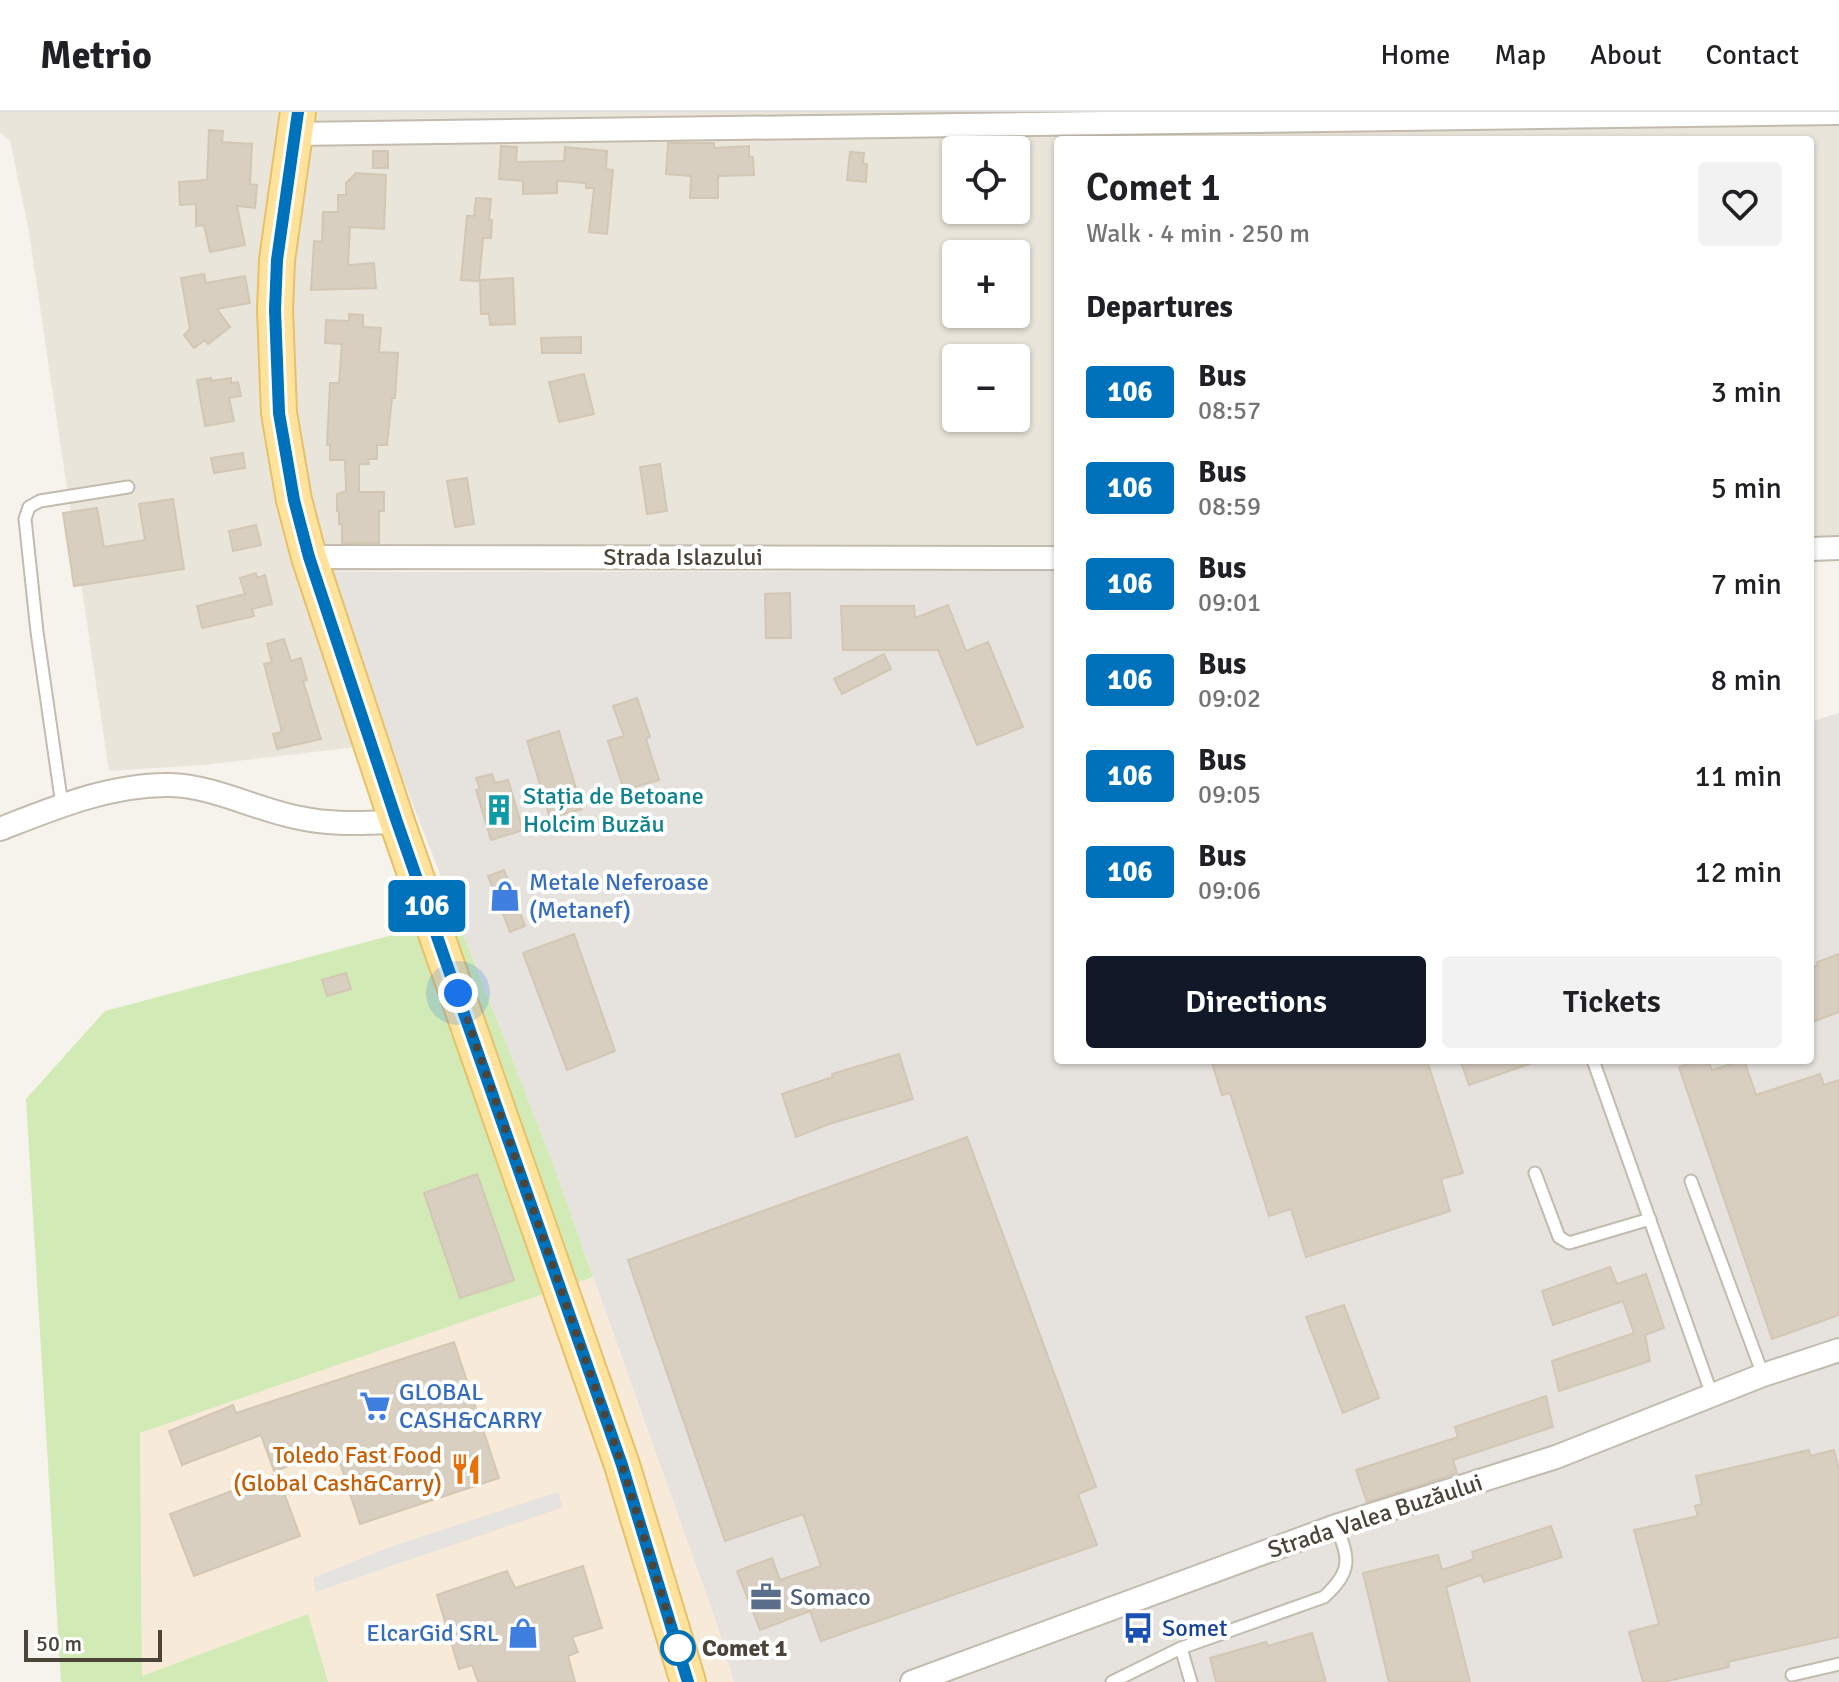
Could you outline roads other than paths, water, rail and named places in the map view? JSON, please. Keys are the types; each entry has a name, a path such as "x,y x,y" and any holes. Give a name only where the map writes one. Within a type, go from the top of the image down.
{"main road":[{"path":"296,123 277,260 275,367 289,471 309,557 397,822 622,1465 688,1682"}],"street":[{"path":"296,123 1839,113"},
{"path":"1814,549 1839,548"},
{"name":"Strada Islazului","path":"309,557 1054,558"},
{"path":"0,829 62,805 132,787 171,785 198,787 300,818 347,824 397,822"},
{"name":"Strada Valea Buzăului","path":"912,1682 1336,1526 1556,1457 1763,1375 1839,1350"}],"lane":[{"path":"62,805 37,632 25,519 29,507 40,501 128,487"},
{"path":"1594,1064 1712,1395"},
{"path":"1535,1173 1559,1237 1569,1243 1650,1219"},
{"path":"1691,1181 1763,1375"},
{"path":"1112,1682 1181,1648 1324,1597 1345,1572 1348,1552 1336,1526"},
{"path":"1181,1648 1191,1682"},
{"path":"1792,1675 1839,1664"}],"place":[{"name":"Stația de Betoane Holcim Buzău","path":"499,810"},
{"name":"Metale Neferoase (Metanef)","path":"505,896"},
{"name":"GLOBAL CASH&CARRY","path":"375,1406"},
{"name":"Toledo Fast Food (Global Cash&Carry)","path":"466,1469"},
{"name":"Somaco","path":"766,1597"},
{"name":"Somet","path":"1138,1628"},
{"name":"ElcarGid SRL","path":"523,1633"},
{"name":"Comet 1","path":"678,1648"}]}
